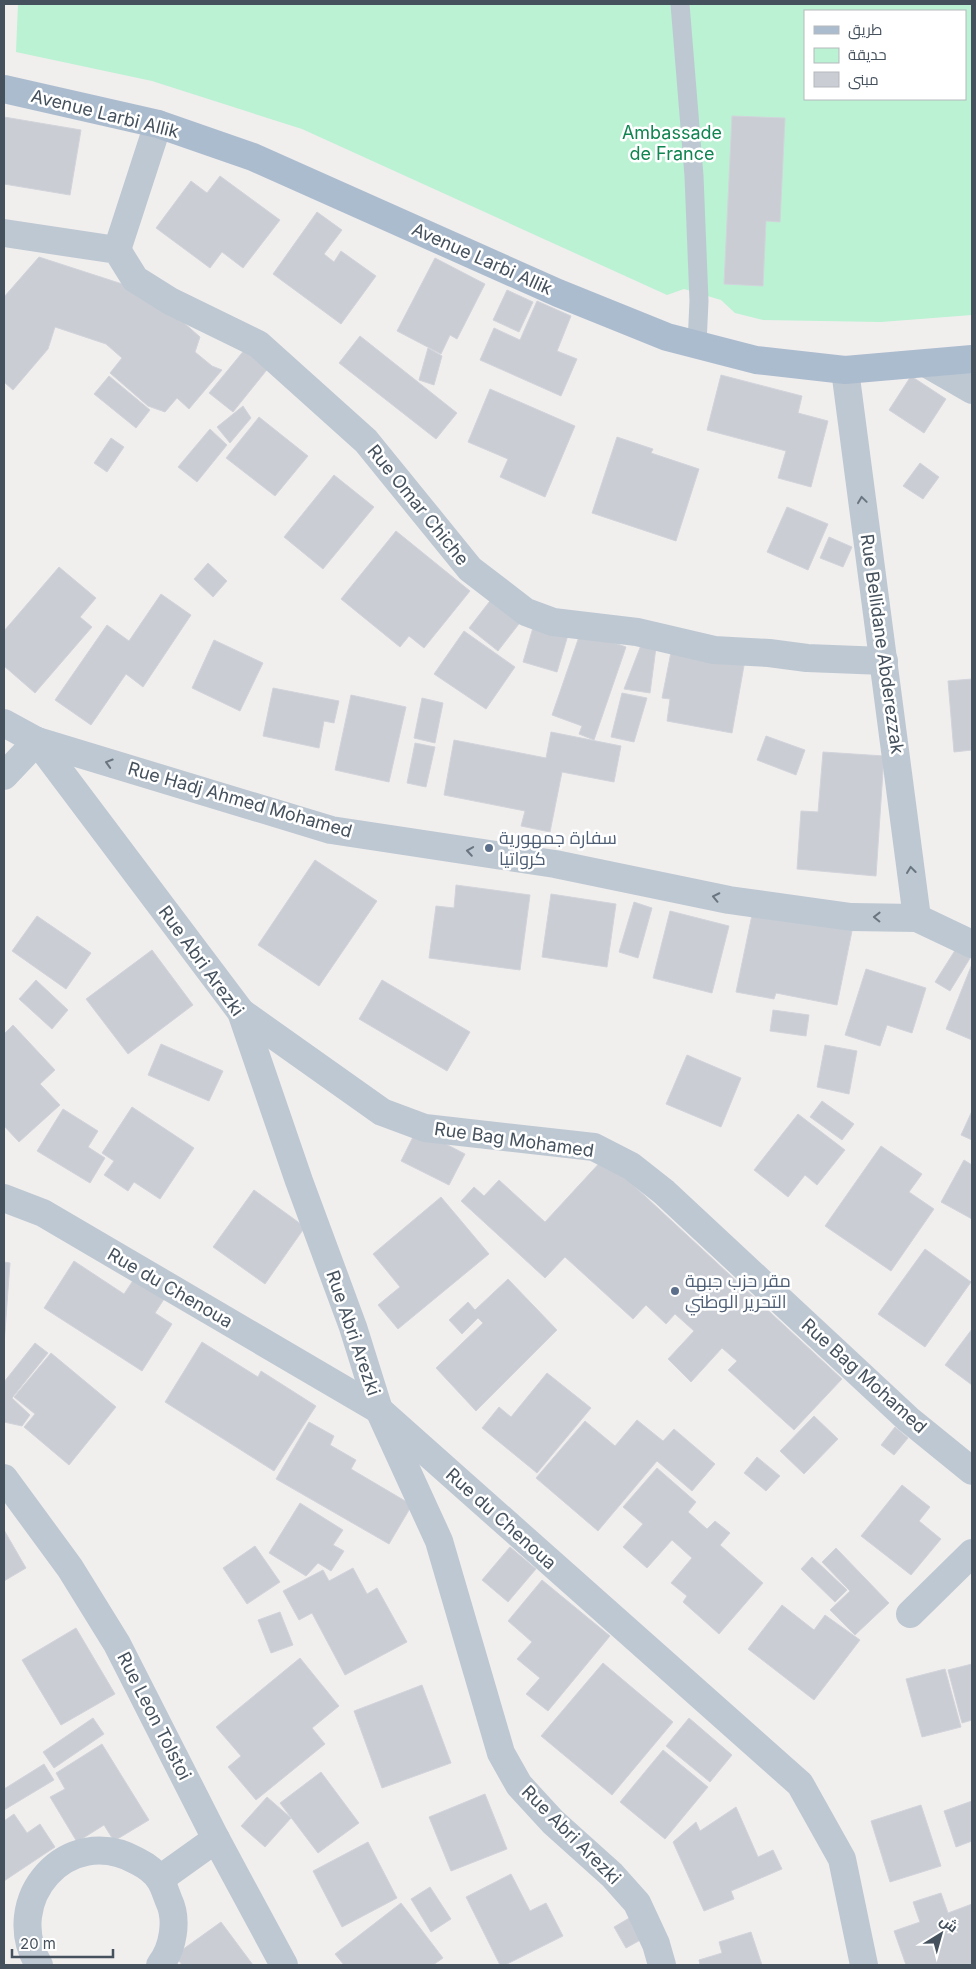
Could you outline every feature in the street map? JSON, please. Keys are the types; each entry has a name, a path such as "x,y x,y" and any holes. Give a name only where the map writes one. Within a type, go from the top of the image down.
{"main road":[{"name":"Avenue Larbi Allik","path":"4,89 158,124 253,157 558,293 667,337 756,360 845,370 972,359"}],"street":[{"path":"4,233 116,250 158,124"},
{"name":"Rue Omar Chiche","path":"116,250 135,279 170,301 258,344 366,441 470,569 504,597 526,612 553,622 637,632 714,650 769,653 807,658 884,661"},
{"path":"927,364 972,390"},
{"name":"Rue Bellidane Abderezzak","path":"845,370 917,918"},
{"name":"Rue Abri Arezki","path":"4,723 38,741 241,1012 352,1327 379,1410 438,1541 501,1753 519,1785 553,1822 612,1875 637,1903 656,1944 662,1965"},
{"path":"4,776 38,741"},
{"name":"Rue Hadj Ahmed Mohamed","path":"38,741 331,830 555,864 729,900 850,917 917,918 972,944"},
{"name":"Rue Bag Mohamed","path":"241,1012 341,1085 382,1112 425,1128 594,1147 631,1166 664,1192 908,1419 972,1471"},
{"name":"Rue du Chenoua","path":"4,1198 43,1213 379,1410 800,1784 842,1859 864,1965"},
{"name":"Rue Leon Tolstoi","path":"4,1478 70,1568 117,1644 216,1838 284,1965"},
{"path":"910,1614 972,1553"},
{"path":"160,1879 216,1838"},
{"path":"31,1962 26,1932 27,1907 36,1884 53,1865 75,1853 100,1849 124,1854 146,1866 160,1879 172,1908 173,1934 166,1958 160,1965"}],"lane":[{"path":"680,4 694,176 699,301 697,344"}],"green space":[{"name":"Ambassade de France","path":"18,4 972,4 972,315 881,322 763,320 735,313 721,300 684,289 667,295 302,129 152,81 16,52"}],"building":[{"path":"732,116 785,118 780,222 766,221 763,286 724,284"},
{"path":"4,117 81,130 70,195 4,184"},
{"path":"220,176 280,220 243,268 222,252 210,268 156,228 191,181 207,193"},
{"path":"317,212 342,230 324,254 334,262 341,251 376,276 341,324 273,274"},
{"path":"39,257 150,293 200,337 195,352 212,366 222,370 189,409 177,398 165,412 148,406 110,373 122,358 106,344 55,327 48,349 13,390 4,382 4,297"},
{"path":"435,258 485,284 457,339 450,335 441,354 397,331"},
{"path":"507,290 533,302 519,332 493,320"},
{"path":"537,301 571,316 557,351 577,359 561,396 480,360 494,328 520,340"},
{"path":"360,336 457,413 436,439 339,363"},
{"path":"246,348 270,366 233,412 209,393"},
{"path":"428,348 442,356 434,385 419,380"},
{"path":"721,375 802,396 798,413 828,421 811,487 778,478 786,451 707,430"},
{"path":"109,376 150,410 136,428 94,394"},
{"path":"911,376 946,399 924,433 889,410"},
{"path":"490,389 575,426 545,497 500,477 508,459 468,442"},
{"path":"243,406 251,418 230,443 217,427"},
{"path":"259,417 308,456 275,496 226,458"},
{"path":"210,429 227,445 197,482 178,467"},
{"path":"617,437 653,449 651,453 699,469 676,541 592,513"},
{"path":"111,438 124,447 107,472 94,463"},
{"path":"920,463 939,477 923,499 903,486"},
{"path":"334,475 374,507 323,569 284,537"},
{"path":"787,507 828,524 808,570 767,552"},
{"path":"396,531 470,591 424,648 409,636 400,647 341,599"},
{"path":"829,537 852,547 843,567 820,558"},
{"path":"208,563 227,581 213,597 194,579"},
{"path":"59,567 96,598 80,617 92,627 35,693 4,666 4,631"},
{"path":"161,594 191,615 143,687 126,674 91,725 55,700 107,625 129,641"},
{"path":"493,597 522,620 498,651 469,628"},
{"path":"534,624 568,635 557,672 523,662"},
{"path":"464,631 515,667 486,709 434,674"},
{"path":"581,631 626,647 594,740 579,734 582,726 552,715"},
{"path":"214,640 263,663 240,711 192,688"},
{"path":"643,640 657,640 650,693 624,689"},
{"path":"672,647 745,660 732,733 667,721 670,699 662,698"},
{"path":"972,679 972,750 954,752 948,681"},
{"path":"273,688 339,701 334,723 324,721 319,748 263,736"},
{"path":"622,693 647,698 634,742 611,737"},
{"path":"351,695 406,707 389,782 335,770"},
{"path":"422,698 443,703 435,743 414,738"},
{"path":"551,732 621,746 614,782 562,772 550,832 521,826 525,811 444,795 454,740 546,758"},
{"path":"766,736 805,750 796,775 757,760"},
{"path":"415,743 435,747 426,787 407,783"},
{"path":"823,752 884,756 876,876 797,869 801,811 818,812"},
{"path":"315,860 377,901 319,986 258,945"},
{"path":"456,885 530,895 520,970 429,958 436,906 454,908"},
{"path":"551,894 616,904 607,967 542,957"},
{"path":"634,902 652,908 638,958 619,952"},
{"path":"753,910 852,931 837,1005 776,993 774,999 736,992"},
{"path":"670,911 729,926 712,993 653,978"},
{"path":"37,916 91,953 66,989 12,951"},
{"path":"959,944 972,955 950,991 935,982"},
{"path":"152,950 193,1005 128,1054 86,999"},
{"path":"972,964 972,1040 946,1029"},
{"path":"866,969 926,988 912,1033 887,1025 880,1046 845,1035"},
{"path":"36,980 68,1010 52,1029 19,999"},
{"path":"382,980 470,1032 447,1071 359,1019"},
{"path":"773,1010 809,1015 806,1036 770,1031"},
{"path":"13,1025 55,1070 40,1084 60,1105 19,1142 4,1126 4,1034"},
{"path":"161,1044 223,1071 209,1101 148,1075"},
{"path":"825,1045 857,1051 849,1094 817,1087"},
{"path":"687,1055 741,1078 721,1127 666,1104"},
{"path":"822,1101 854,1124 842,1140 810,1117"},
{"path":"132,1107 194,1148 160,1199 134,1182 128,1191 104,1175 114,1161 102,1153"},
{"path":"63,1109 98,1131 88,1147 105,1158 90,1183 37,1151"},
{"path":"972,1111 972,1140 961,1135"},
{"path":"798,1114 845,1150 817,1185 805,1175 788,1197 754,1170"},
{"path":"417,1129 465,1154 449,1185 401,1161"},
{"path":"881,1146 922,1174 909,1192 934,1209 891,1271 825,1226"},
{"name":"مقر حزب جبهة التحرير الوطني","path":"604,1158 842,1379 794,1430 728,1370 737,1361 722,1348 691,1382 668,1359 694,1331 675,1314 666,1324 646,1305 633,1319 565,1257 545,1278 461,1201 474,1187 484,1196 499,1180 545,1222"},
{"path":"964,1160 972,1165 972,1219 941,1202"},
{"path":"254,1190 305,1227 265,1284 213,1247"},
{"path":"441,1197 489,1254 398,1329 378,1305 400,1287 373,1254"},
{"path":"925,1249 971,1282 925,1347 878,1314"},
{"path":"74,1261 124,1294 138,1273 168,1293 155,1313 172,1324 142,1371 44,1308"},
{"path":"4,1262 10,1263 4,1345"},
{"path":"508,1279 557,1330 476,1411 436,1368 483,1323 478,1318 462,1334 449,1320 468,1302 475,1310"},
{"path":"972,1329 972,1385 945,1365"},
{"path":"202,1342 258,1377 261,1371 316,1406 274,1471 165,1402"},
{"path":"35,1343 48,1353 12,1398 30,1415 22,1426 4,1422 4,1382"},
{"path":"51,1353 116,1407 69,1465 24,1427 35,1414 14,1397"},
{"path":"547,1373 591,1408 537,1473 482,1428 499,1407 511,1417"},
{"path":"814,1416 838,1439 804,1474 780,1451"},
{"path":"637,1420 663,1441 674,1429 715,1464 692,1491 657,1461 598,1531 536,1478 585,1421 615,1446"},
{"path":"309,1422 334,1436 330,1445 356,1460 351,1469 412,1505 389,1544 276,1479"},
{"path":"895,1427 908,1438 894,1455 881,1445"},
{"path":"757,1457 780,1476 766,1491 744,1473"},
{"path":"657,1468 696,1502 688,1512 707,1529 715,1521 730,1533 720,1545 763,1583 719,1634 683,1602 687,1596 671,1583 692,1558 672,1540 647,1568 623,1547 643,1524 623,1507"},
{"path":"902,1485 930,1507 919,1521 941,1539 911,1575 861,1536"},
{"path":"300,1503 343,1530 333,1545 344,1551 331,1571 318,1563 306,1576 269,1553"},
{"path":"4,1530 26,1568 4,1581"},
{"path":"255,1546 280,1582 247,1604 223,1568"},
{"path":"510,1547 536,1569 508,1602 482,1580"},
{"path":"836,1548 889,1603 855,1635 830,1610 850,1591 822,1562"},
{"path":"812,1557 847,1590 835,1602 801,1569"},
{"path":"353,1568 367,1594 377,1588 407,1642 345,1675 312,1613 299,1620 283,1591 323,1570 329,1581"},
{"path":"542,1580 610,1636 548,1711 526,1694 540,1678 517,1659 532,1642 508,1621"},
{"path":"782,1605 814,1630 825,1615 860,1640 814,1700 748,1649"},
{"path":"280,1612 293,1645 271,1653 258,1620"},
{"path":"76,1628 115,1694 61,1725 22,1660"},
{"path":"300,1658 339,1706 312,1728 325,1744 256,1800 228,1767 241,1756 216,1727"},
{"path":"603,1663 673,1722 612,1795 541,1736"},
{"path":"972,1664 972,1720 962,1723 948,1670"},
{"path":"945,1669 961,1727 922,1737 906,1679"},
{"path":"422,1685 451,1763 382,1788 354,1711"},
{"path":"93,1718 104,1734 54,1768 43,1752"},
{"path":"689,1718 732,1755 710,1782 666,1746"},
{"path":"102,1744 149,1820 114,1841 104,1825 77,1842 50,1797 65,1789 56,1773"},
{"path":"663,1750 708,1787 665,1839 620,1802"},
{"path":"44,1764 54,1780 4,1810 4,1789"},
{"path":"321,1772 359,1823 318,1853 280,1803"},
{"path":"485,1794 507,1849 451,1871 429,1817"},
{"path":"267,1797 291,1818 265,1847 241,1826"},
{"path":"972,1801 972,1841 956,1847 944,1811"},
{"path":"921,1805 941,1866 890,1882 871,1821"},
{"path":"736,1807 758,1857 773,1850 782,1869 731,1891 734,1899 704,1911 673,1842 696,1822 700,1831"},
{"path":"14,1814 27,1833 40,1824 55,1847 4,1881 4,1821"},
{"path":"368,1842 397,1898 342,1927 313,1871"},
{"path":"511,1874 530,1911 546,1903 563,1936 505,1965 500,1965 466,1897"},
{"path":"430,1887 451,1919 431,1932 411,1899"},
{"path":"941,1893 948,1913 972,1904 972,1964 906,1965 894,1931 920,1922 913,1902"},
{"path":"401,1903 443,1958 433,1965 344,1965 335,1954"},
{"path":"631,1917 644,1938 626,1948 614,1927"},
{"path":"221,1922 253,1965 182,1965 175,1955"},
{"path":"751,1932 762,1965 700,1965 699,1960 722,1953 719,1942"}],"place":[{"name":"سفارة جمهورية كرواتيا","path":"489,848"},
{"name":"مقر حزب جبهة التحرير الوطني","path":"675,1291"}]}
